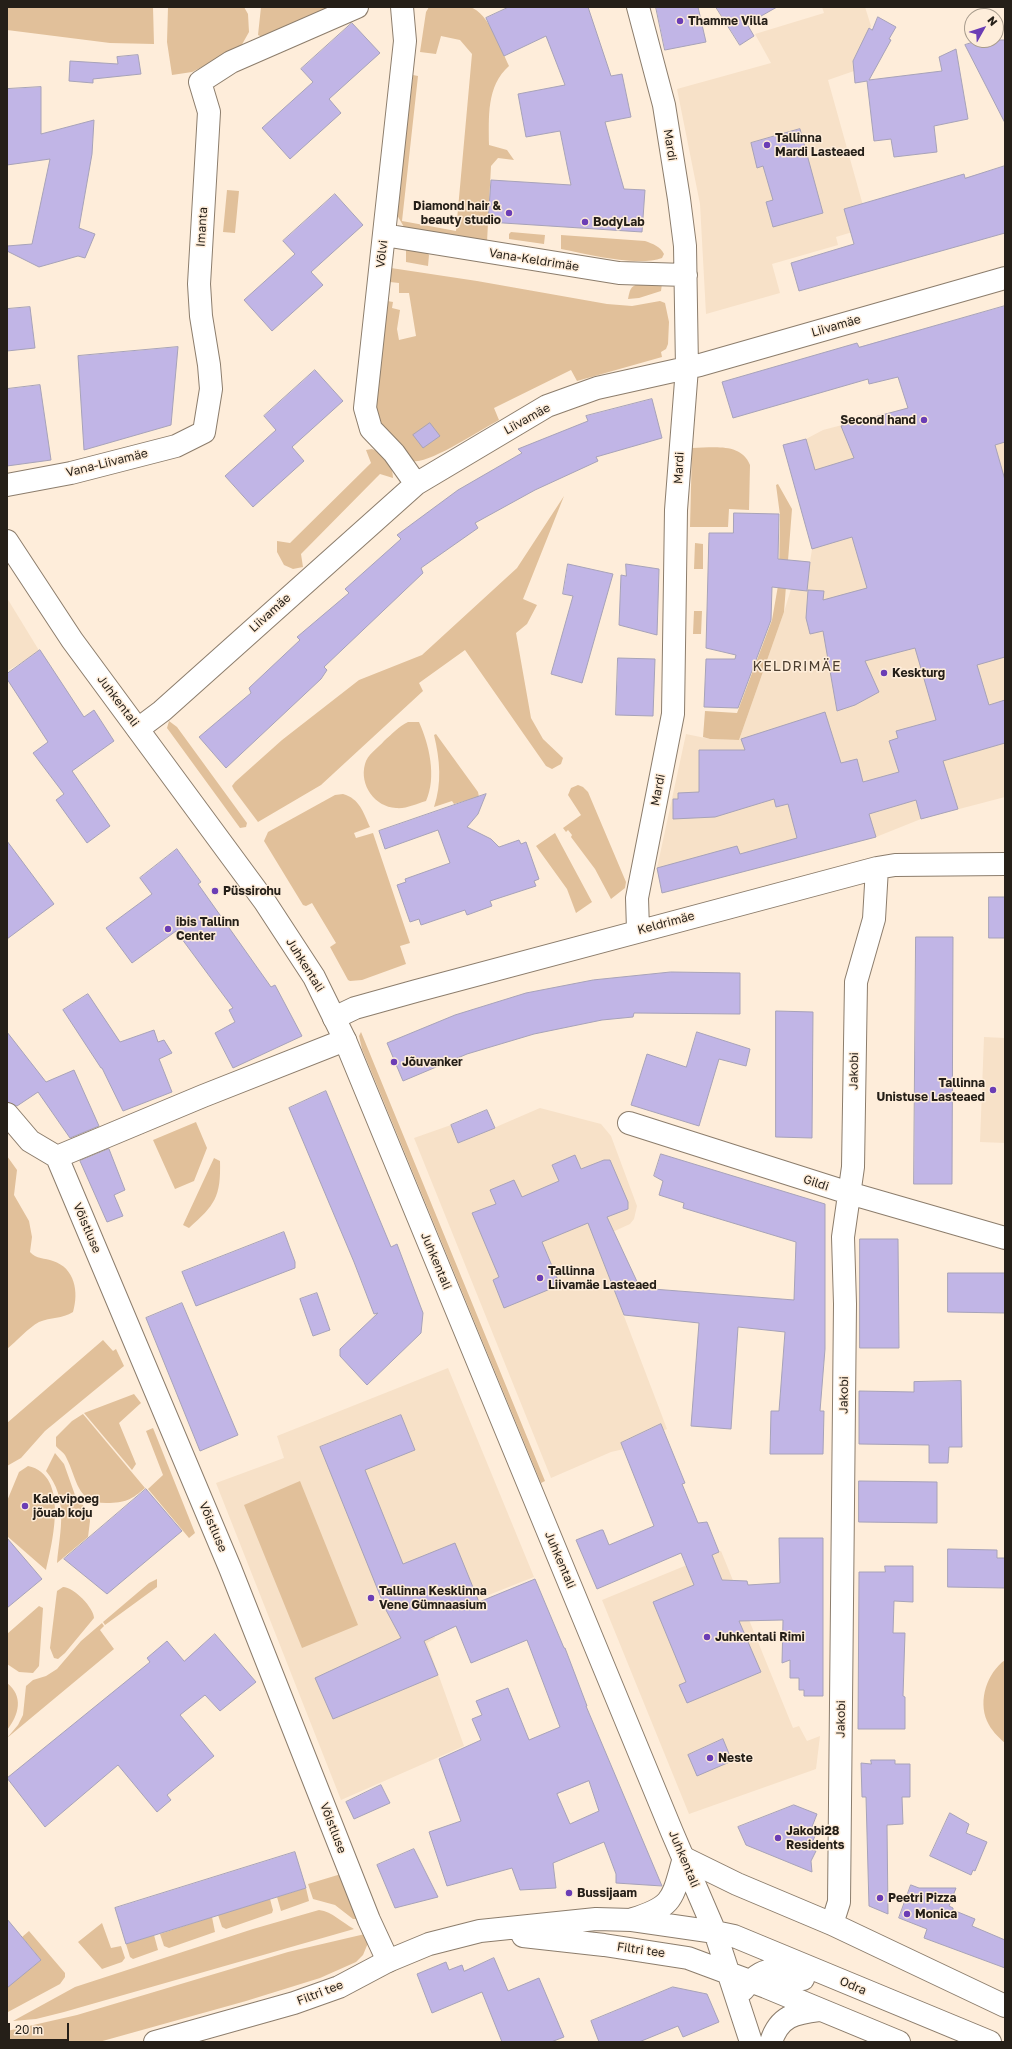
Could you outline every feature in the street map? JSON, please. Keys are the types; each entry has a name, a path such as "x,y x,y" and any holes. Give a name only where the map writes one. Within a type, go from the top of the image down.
{"street":[{"name":"Imanta","path":"204,432 211,389 209,365 201,316 199,284 210,112 200,82 231,62 357,7"},
{"name":"Võlvi","path":"402,7 405,41 365,408 371,428 394,454 416,484"},
{"name":"Mardi","path":"638,7 664,105 679,199 685,246 687,368 676,510 673,714 637,898 638,930"},
{"name":"Vana-Keldrimäe","path":"384,235 619,274 686,276"},
{"name":"Liivamäe","path":"138,728 162,710 416,484 548,406 597,388 687,368 1005,278"},
{"name":"Vana-Liivamäe","path":"7,485 71,473 176,446 204,432"},
{"name":"Juhkentali","path":"7,540 72,640 138,728 264,902 314,977 345,1040 715,1932 737,2004 751,2042"},
{"name":"Keldrimäe","path":"334,1018 363,1006 638,930 878,868 895,865 1005,864"},
{"name":"Jakobi","path":"832,1924 839,1902 845,1304 843,1237 852,1167 856,982 874,919 878,868"},
{"path":"7,1114 30,1141 57,1157 345,1040"},
{"name":"Gildi","path":"629,1122 849,1193 1005,1238"},
{"name":"Võistluse","path":"57,1157 230,1568 369,1920 388,1961"},
{"path":"632,1920 656,1912 666,1904 674,1893 684,1858 730,1881 832,1924 1005,2006"},
{"name":"Filtri tee","path":"154,2042 294,2003 339,1987 388,1961 429,1944 480,1931 596,1919 632,1920 715,1932"},
{"name":"Filtri tee","path":"480,1931 668,1954 688,1958 728,1973"},
{"name":"Odra","path":"715,1932 751,1943 990,2042"},
{"path":"737,2004 742,1990 750,1981 759,1973 772,1969 806,1980 862,1989"},
{"path":"728,1973 899,2042"},
{"path":"771,2042 773,2034 781,2024 796,2013 819,2010"}],"shaded area":[{"path":"460,6 470,7 477,11 483,16 494,32 509,66 496,83 490,103 489,145 507,150 514,160 498,158 491,166 487,242 404,227 397,215 413,75 418,76 402,221 456,231 472,54 460,40 441,36 436,54 420,52 426,12 429,7"},
{"path":"7,7 153,7 154,44 110,43 7,30"},
{"path":"168,7 244,7 248,14 249,32 240,48 192,72 172,75 167,42"},
{"path":"261,7 330,7 262,37 258,35"},
{"name":"Tallinna Mardi Lasteaed","path":"822,7 865,7 871,26 853,61 854,71 828,80 869,227 836,237 838,245 772,264 780,293 706,314 700,204 677,89 771,63 755,34 824,13"},
{"path":"227,190 239,191 235,233 223,232"},
{"path":"511,232 545,235 544,244 509,239 509,234"},
{"path":"561,235 645,241 658,247 664,254 662,258 652,260 639,261 612,259 561,249"},
{"path":"406,248 427,252 429,255 428,266 406,262"},
{"path":"391,268 477,281 607,304 632,306 660,301 665,303 669,322 668,344 666,349 661,352 662,357 577,381 571,370 494,408 499,420 469,438 443,452 431,457 414,461 380,426 375,410 387,301 393,302 392,308 400,310 397,329 399,340 416,336 409,293 399,293 399,283 390,282"},
{"path":"639,284 662,284 661,291 639,298 628,299 631,289"},
{"name":"Keskturg","path":"1005,378 1005,797 921,819 876,837 662,893 657,868 686,734 710,739 739,740 791,589 793,560 810,562 812,549 783,445 806,439 823,430 903,409 941,395"},
{"path":"717,447 733,450 746,458 750,465 749,510 729,509 728,527 690,527 692,448"},
{"path":"372,449 377,451 387,460 392,469 393,478 380,474 301,554 303,567 293,569 284,565 277,552 277,541 290,543 371,463 366,450"},
{"path":"778,484 792,509 784,612 739,740 710,739 703,737 705,711 737,713 772,620 779,580 780,515 776,485"},
{"path":"564,496 523,599 537,605 527,624 516,633 531,718 543,739 563,758 561,764 552,769 546,766 465,650 419,683 423,691 321,785 258,822 234,790 232,786 235,782 282,740 359,680 422,655 517,568"},
{"path":"695,543 703,544 703,569 694,569"},
{"path":"7,598 40,652 7,671"},
{"path":"694,611 702,611 701,634 693,634"},
{"path":"169,721 177,727 247,823 246,827 240,828 167,728"},
{"path":"408,722 419,722 429,750 431,782 429,792 426,801 404,808 388,807 381,804 370,794 364,780 365,764 370,755 384,741"},
{"path":"436,734 478,792 479,797 454,804 452,801 434,807 437,798 439,780 438,753 434,735"},
{"path":"578,785 583,787 588,792 626,882 625,888 611,899 595,869 571,837 572,835 568,830 566,832 563,828 581,815 568,795 571,788"},
{"path":"343,794 349,796 357,803 363,811 370,827 354,833 356,838 373,833 410,943 400,946 406,964 362,980 350,981 348,980 330,947 336,943 312,903 306,906 303,905 264,841 268,832 335,795"},
{"path":"555,833 592,902 576,913 567,889 536,846"},
{"path":"361,1032 545,1481 541,1483 362,1049 359,1036"},
{"name":"Tallinna Unistuse Lasteaed","path":"984,1037 1005,1038 1005,1143 980,1142"},
{"name":"Tallinna Liivamäe Lasteaed","path":"540,1108 601,1124 611,1136 637,1206 634,1219 630,1224 595,1240 667,1429 624,1449 611,1452 551,1478 414,1138 451,1125 459,1143"},
{"path":"196,1122 207,1148 194,1181 175,1189 153,1140"},
{"path":"7,1156 17,1170 14,1195 29,1221 32,1237 30,1252 38,1257 60,1264 66,1269 74,1282 76,1297 73,1312 65,1316 39,1322 7,1349"},
{"path":"214,1158 220,1161 219,1183 215,1199 205,1213 189,1228 183,1225"},
{"path":"103,1340 113,1351 116,1349 124,1366 45,1431 21,1458 7,1466 7,1423"},
{"name":"Tallinna Kesklinna Vene Gümnaasium","path":"448,1368 534,1577 428,1619 435,1638 427,1643 464,1746 341,1800 216,1483 284,1458 277,1436"},
{"path":"134,1394 141,1403 119,1423 136,1464 132,1470 84,1413"},
{"path":"83,1414 145,1488 126,1501 99,1503 90,1500 84,1495 76,1482 65,1455 56,1446 56,1437 72,1421"},
{"path":"153,1428 195,1533 189,1538 148,1489 163,1475 146,1431"},
{"path":"55,1453 64,1464 75,1495 89,1513 90,1521 88,1537 57,1563 61,1527 60,1504 58,1493 46,1471"},
{"path":"28,1466 41,1472 49,1482 54,1496 54,1528 46,1570 7,1536 7,1501 19,1472"},
{"path":"300,1481 358,1625 302,1648 244,1505"},
{"path":"721,1551 793,1728 799,1726 807,1741 820,1736 816,1769 689,1814 602,1600"},
{"path":"157,1579 157,1587 105,1625 103,1622 149,1583"},
{"path":"63,1587 72,1590 83,1599 91,1609 94,1618 65,1653 58,1659 54,1658 50,1648 57,1591"},
{"path":"39,1606 43,1608 39,1666 33,1673 19,1672 7,1664 7,1634"},
{"path":"102,1623 104,1626 100,1630 114,1649 7,1738 18,1725 23,1715 26,1686 33,1680 46,1676 57,1669 81,1641"},
{"path":"1005,1660 1005,1743 995,1733 987,1721 983,1704 989,1679 993,1672"},
{"path":"7,1683 16,1694 18,1706 17,1712 7,1730"},
{"path":"341,1874 359,1919 353,1919 335,1905 313,1899 308,1884"},
{"path":"306,1888 309,1901 281,1911 277,1897"},
{"path":"270,1899 273,1910 272,1913 226,1929 222,1927 218,1915"},
{"path":"319,1910 333,1915 354,1929 64,2012 36,2019 13,2021 75,1987 253,1929"},
{"path":"212,1917 215,1932 169,1948 164,1946 160,1934"},
{"path":"102,1923 111,1948 121,1946 125,1958 122,1962 102,1969 78,1942"},
{"path":"29,1931 65,1973 65,1977 60,1984 8,2012 7,1980 11,1984 41,1960 22,1937"},
{"path":"365,1934 368,1943 363,1955 356,1962 320,1978 246,2001 99,2042 7,2042 7,2031 77,2015 288,1952"},
{"path":"154,1935 158,1950 133,1959 130,1957 126,1944"}],"building":[{"path":"509,7 588,7 611,76 622,74 631,117 605,122 624,189 645,190 642,232 488,222 491,180 571,185 560,131 526,137 518,94 565,85 546,36 504,56 486,18"},
{"name":"Thamme Villa","path":"656,7 698,7 706,42 665,50"},
{"path":"716,7 777,7 747,24 754,36 740,45"},
{"path":"878,17 896,27 889,39 891,40 869,80 942,71 939,57 956,49 968,119 934,126 937,152 894,157 891,139 874,141 867,81 855,83 853,61 869,28 872,30"},
{"path":"352,23 380,53 329,99 341,113 290,159 262,128 313,82 301,69"},
{"path":"1005,40 1005,123 967,48 1004,48"},
{"path":"138,55 141,74 93,79 93,83 69,81 70,61 118,64 117,57"},
{"path":"41,87 41,134 94,120 92,154 79,228 95,234 85,258 78,256 39,267 7,251 7,246 32,244 50,159 7,165 7,89"},
{"path":"800,129 823,213 773,227 766,202 773,200 763,166 757,168 751,143"},
{"path":"1005,166 1005,233 799,291 791,263 854,244 844,209 964,174 965,178"},
{"path":"335,194 363,225 311,272 323,285 272,331 244,300 295,254 283,241"},
{"name":"Keskturg","path":"1005,306 1005,442 995,445 1005,480 1005,657 977,665 989,705 1005,700 1005,743 943,761 958,809 921,819 916,800 869,814 876,837 662,893 657,868 737,846 740,854 797,838 788,804 776,807 774,799 715,817 673,819 673,799 678,799 678,793 699,792 699,750 745,750 741,739 825,712 841,763 857,759 863,782 899,772 889,741 898,738 896,731 936,720 915,648 865,661 879,692 855,705 837,711 823,631 810,634 806,618 808,590 824,591 823,600 867,588 852,537 812,549 783,445 806,439 815,470 854,458 841,426 908,408 898,377 869,384 868,379 733,418 722,382 857,343 859,347"},
{"path":"30,307 35,348 7,351 7,309"},
{"path":"178,347 171,425 84,450 78,356"},
{"path":"315,370 343,401 292,447 304,461 253,507 225,476 276,430 264,416"},
{"path":"40,385 51,460 7,466 7,389"},
{"path":"652,399 662,438 596,457 598,461 535,490 475,523 478,528 421,568 423,573 324,667 327,670 321,679 226,768 199,737 251,693 249,688 300,640 297,637 349,593 345,589 401,539 397,535 458,490 522,453 518,449 588,421 586,416"},
{"path":"430,423 440,436 423,448 413,435"},
{"path":"734,513 779,514 778,559 810,562 807,591 772,587 771,620 738,708 704,707 706,659 735,659 736,655 706,648 709,533 733,533"},
{"path":"568,564 613,574 582,683 551,674 573,596 563,594"},
{"path":"626,564 659,569 657,635 619,625 621,575 626,576"},
{"path":"40,650 84,717 94,710 114,741 72,771 110,826 87,843 56,800 64,794 33,753 48,742 7,679 7,674"},
{"path":"618,658 655,659 653,716 616,715"},
{"path":"486,794 478,814 467,827 491,839 499,847 519,840 521,844 526,842 539,879 534,881 536,886 490,901 492,906 467,915 465,910 421,925 419,919 410,922 397,885 406,882 405,879 450,863 438,830 385,849 379,831"},
{"path":"7,841 54,904 7,939"},
{"name":"ibis Tallinn Center","path":"177,849 201,882 198,884 271,987 275,985 302,1036 233,1068 215,1033 235,1022 229,1010 233,1008 176,931 132,963 106,928 152,894 140,878"},
{"path":"989,897 1005,897 1005,938 989,938"},
{"path":"916,937 953,937 952,1184 914,1184"},
{"path":"671,972 740,973 740,1014 634,1013 633,1017 602,1020 534,1034 467,1054 403,1081 387,1043 455,1015 526,993 593,980"},
{"path":"88,994 120,1042 154,1030 158,1042 164,1040 172,1053 159,1059 172,1092 123,1111 102,1068 63,1010"},
{"path":"776,1011 813,1012 812,1138 776,1137"},
{"path":"7,1032 46,1082 74,1070 99,1126 70,1138 38,1092 17,1106 7,1102"},
{"path":"697,1032 750,1049 746,1066 719,1059 699,1126 631,1105 647,1054 686,1067"},
{"path":"326,1091 391,1247 397,1244 423,1313 421,1333 367,1385 340,1356 340,1349 378,1313 374,1314 354,1262 289,1108"},
{"path":"487,1110 495,1128 458,1143 451,1125"},
{"path":"109,1149 125,1190 114,1195 123,1216 107,1222 80,1161"},
{"path":"661,1154 825,1204 825,1349 820,1411 824,1411 823,1454 770,1454 771,1411 779,1411 785,1332 738,1327 731,1429 691,1426 699,1323 624,1315 588,1223 542,1242 560,1285 504,1308 493,1280 499,1277 472,1213 496,1204 490,1190 514,1180 522,1197 559,1181 552,1165 575,1155 581,1169 604,1160 610,1160 628,1202 628,1209 607,1217 640,1288 794,1300 796,1242 683,1208 684,1203 659,1195 663,1181 654,1176"},
{"path":"284,1232 295,1262 295,1268 196,1306 182,1272"},
{"path":"860,1239 898,1239 899,1348 860,1348"},
{"path":"948,1273 1005,1273 1005,1313 948,1312"},
{"path":"317,1293 330,1330 313,1336 300,1299"},
{"path":"182,1303 238,1435 200,1451 146,1318"},
{"path":"961,1381 962,1447 949,1447 948,1463 929,1463 929,1445 859,1444 859,1391 914,1392 914,1382"},
{"path":"401,1415 415,1450 365,1470 403,1564 455,1543 479,1602 535,1579 565,1648 586,1706 662,1886 616,1883 616,1874 604,1842 553,1863 556,1888 520,1890 512,1868 447,1886 429,1832 461,1821 439,1759 481,1740 472,1719 482,1715 476,1701 508,1688 529,1740 560,1727 527,1640 471,1663 456,1626 424,1641 438,1675 333,1719 315,1678 401,1638 386,1610 320,1447","holes":["589,1781 599,1811 570,1824 557,1794"]},
{"path":"661,1424 685,1483 682,1484 698,1523 707,1522 719,1552 712,1555 722,1580 747,1581 748,1585 780,1583 779,1538 823,1538 823,1696 804,1696 804,1690 799,1690 799,1678 790,1678 790,1660 782,1663 783,1620 739,1621 761,1672 687,1703 679,1685 686,1682 653,1602 694,1585 681,1553 597,1589 576,1540 603,1530 609,1545 654,1526 621,1443"},
{"path":"859,1481 937,1482 937,1523 859,1522"},
{"path":"146,1489 182,1531 107,1594 64,1559"},
{"path":"7,1538 42,1579 7,1608"},
{"path":"948,1549 997,1550 997,1558 1005,1558 1005,1588 948,1587"},
{"path":"885,1566 913,1566 913,1602 894,1601 893,1633 905,1633 903,1696 905,1697 905,1729 858,1729 859,1572 885,1572"},
{"path":"215,1634 256,1682 220,1711 205,1695 180,1715 214,1756 167,1795 171,1800 157,1812 118,1765 45,1827 7,1778 150,1662 147,1658 167,1641 184,1661"},
{"name":"Neste","path":"723,1739 732,1761 697,1776 688,1755"},
{"path":"871,1760 895,1760 895,1764 910,1764 910,1797 902,1797 903,1824 887,1825 888,1914 869,1906 866,1797 862,1797 861,1763 871,1764"},
{"path":"381,1785 390,1803 354,1819 346,1802"},
{"name":"Jakobi28 Residents","path":"794,1805 817,1814 810,1832 816,1833 810,1849 816,1851 811,1861 812,1872 746,1845 738,1827"},
{"path":"950,1813 969,1824 966,1833 987,1842 975,1871 973,1870 971,1875 930,1856"},
{"path":"414,1849 438,1897 395,1908 377,1865"},
{"path":"295,1852 306,1888 126,1944 115,1908"},
{"path":"911,1885 919,1888 956,1888 949,1906 953,1908 953,1910 975,1919 972,1926 1005,1940 1005,1968 924,1938 927,1929 899,1918"},
{"path":"7,1919 41,1960 7,1988"},
{"path":"494,1958 508,1991 539,1978 564,2037 551,2042 502,2042 482,1992 432,2013 417,1974 446,1962 449,1970 462,1965 464,1971"},
{"path":"673,1987 707,1994 719,2022 683,2037 678,2026 639,2042 599,2042 591,2021"}],"place":[{"name":"Thamme Villa","path":"680,21"},
{"name":"Tallinna Mardi Lasteaed","path":"767,145"},
{"name":"Diamond hair & beauty studio","path":"509,213"},
{"name":"BodyLab","path":"585,222"},
{"name":"Second hand","path":"924,420"},
{"name":"Keskturg","path":"884,673"},
{"name":"Püssirohu","path":"215,891"},
{"name":"ibis Tallinn Center","path":"168,929"},
{"name":"Jõuvanker","path":"394,1062"},
{"name":"Tallinna Unistuse Lasteaed","path":"993,1090"},
{"name":"Tallinna Liivamäe Lasteaed","path":"540,1278"},
{"name":"Kalevipoeg jõuab koju","path":"25,1506"},
{"name":"Tallinna Kesklinna Vene Gümnaasium","path":"371,1598"},
{"name":"Juhkentali Rimi","path":"707,1637"},
{"name":"Neste","path":"710,1758"},
{"name":"Jakobi28 Residents","path":"778,1838"},
{"name":"Bussijaam","path":"569,1893"},
{"name":"Peetri Pizza","path":"880,1898"},
{"name":"Monica","path":"907,1914"}],"district":[{"name":"KELDRIMÄE","path":"797,667"}]}
